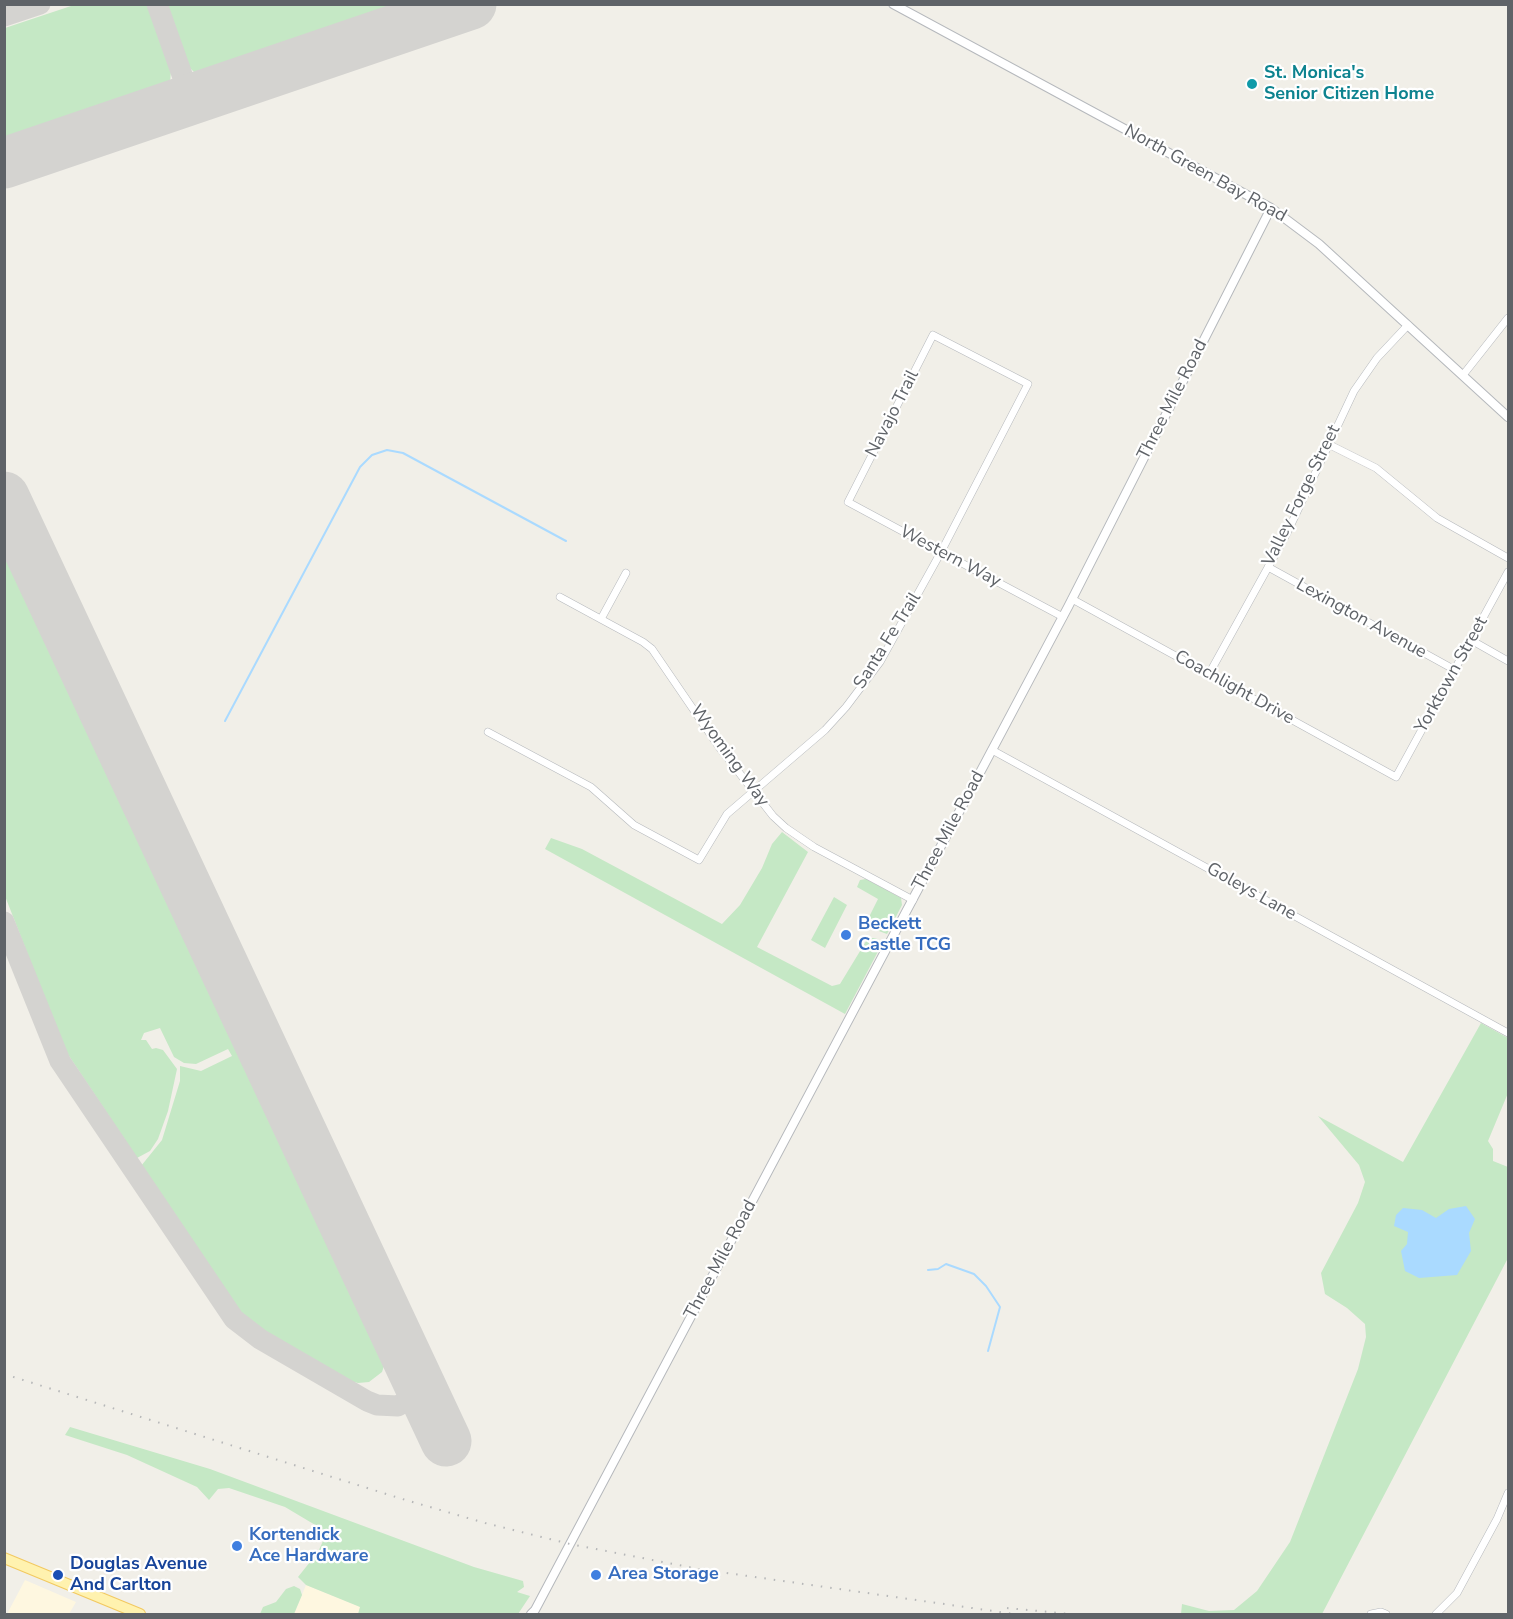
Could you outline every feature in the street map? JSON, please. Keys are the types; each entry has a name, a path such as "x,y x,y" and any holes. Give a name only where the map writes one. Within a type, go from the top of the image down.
{"main road":[{"path":"4,1558 140,1614"}],"street":[{"name":"North Green Bay Road","path":"893,4 1271,207 1319,244 1509,417"},
{"name":"Three Mile Road","path":"533,1613 1063,617 1271,207"},
{"path":"1463,375 1509,318"},
{"name":"Valley Forge Street","path":"1209,674 1303,500 1344,408 1377,358 1408,325"},
{"name":"Navajo Trail","path":"853,492 933,335 1028,384"},
{"name":"Santa Fe Trail","path":"488,732 591,787 634,825 699,860 727,814 825,730 863,685 894,638 1028,384"},
{"path":"1328,444 1376,468 1437,518 1509,558"},
{"name":"Western Way","path":"853,492 848,502 1063,617"},
{"name":"Lexington Avenue","path":"1268,567 1455,670"},
{"name":"Yorktown Street","path":"1396,777 1509,572"},
{"path":"601,620 626,573"},
{"name":"Wyoming Way","path":"560,597 652,649 719,747 773,816 799,838 913,900"},
{"name":"Coachlight Drive","path":"1072,599 1396,777"},
{"path":"1471,640 1509,661"},
{"name":"Goleys Lane","path":"993,750 1509,1034"},
{"path":"1436,1614 1457,1593 1509,1493"},
{"path":"1371,1614 1381,1612 1386,1614"}],"shaded area":[{"path":"25,1580 76,1602 69,1614 7,1614"},
{"path":"306,1585 361,1607 358,1614 294,1614"}],"green space":[{"path":"167,4 425,5 206,77 197,75 189,67"},
{"path":"74,5 149,5 171,70 170,84 159,94 5,146 5,28"},
{"path":"4,536 386,1350 387,1357 382,1372 369,1382 358,1383 346,1380 263,1332 247,1320 230,1299 141,1166 162,1140 180,1081 180,1066 201,1071 232,1056 228,1049 196,1064 184,1063 174,1057 160,1028 144,1033 141,1040 146,1040 152,1049 163,1050 177,1069 168,1111 158,1139 150,1151 137,1158 65,1050 5,896"},
{"path":"782,832 808,852 757,947 832,986 840,984 868,938 875,938 883,942 845,1014 545,849 551,838 582,849 722,924 740,905 762,868 772,844"},
{"path":"866,879 901,898 902,905 887,934 876,930 868,919 878,899 857,887 860,880"},
{"path":"834,897 847,905 825,948 811,940"},
{"path":"1481,1023 1508,1038 1508,1093 1488,1141 1493,1149 1493,1161 1508,1167 1508,1258 1322,1614 1181,1614 1182,1604 1209,1611 1234,1610 1257,1591 1290,1542 1358,1369 1366,1337 1365,1324 1347,1308 1325,1294 1321,1273 1358,1203 1365,1182 1359,1165 1318,1116 1403,1162"},
{"path":"70,1427 210,1469 474,1567 523,1581 524,1587 517,1592 530,1596 518,1614 358,1614 360,1607 306,1585 298,1577 318,1552 327,1532 285,1507 229,1488 218,1489 209,1500 197,1487 127,1455 65,1435"},
{"path":"294,1586 300,1589 302,1595 294,1614 260,1614 263,1607 276,1602 286,1589"}],"water":[{"path":"1466,1206 1475,1219 1469,1233 1471,1251 1457,1275 1419,1278 1405,1271 1401,1251 1407,1244 1408,1232 1394,1226 1396,1215 1403,1208 1422,1210 1436,1218 1449,1209"}],"waterway":[{"path":"225,721 360,467 372,455 387,450 403,453 566,541"},
{"path":"928,1270 938,1269 946,1264 974,1274 986,1286 1000,1307 988,1351"}],"taxiway":[{"path":"4,16 40,4"},
{"path":"157,4 191,100"},
{"path":"4,922 60,1061 234,1319 260,1339 377,1405 398,1406 409,1399 420,1385"}],"runway":[{"path":"4,163 471,4"},
{"path":"4,497 446,1441"}],"railway":[{"path":"4,1374 399,1498 485,1523 570,1544 699,1569 1014,1614"},
{"path":"1007,1608 1070,1614"}],"place":[{"name":"St. Monica's Senior Citizen Home","path":"1252,84"},
{"name":"Beckett Castle TCG","path":"846,935"},
{"name":"Kortendick Ace Hardware","path":"237,1546"},
{"name":"Douglas Avenue And Carlton","path":"58,1575"},
{"name":"Area Storage","path":"596,1575"}]}
